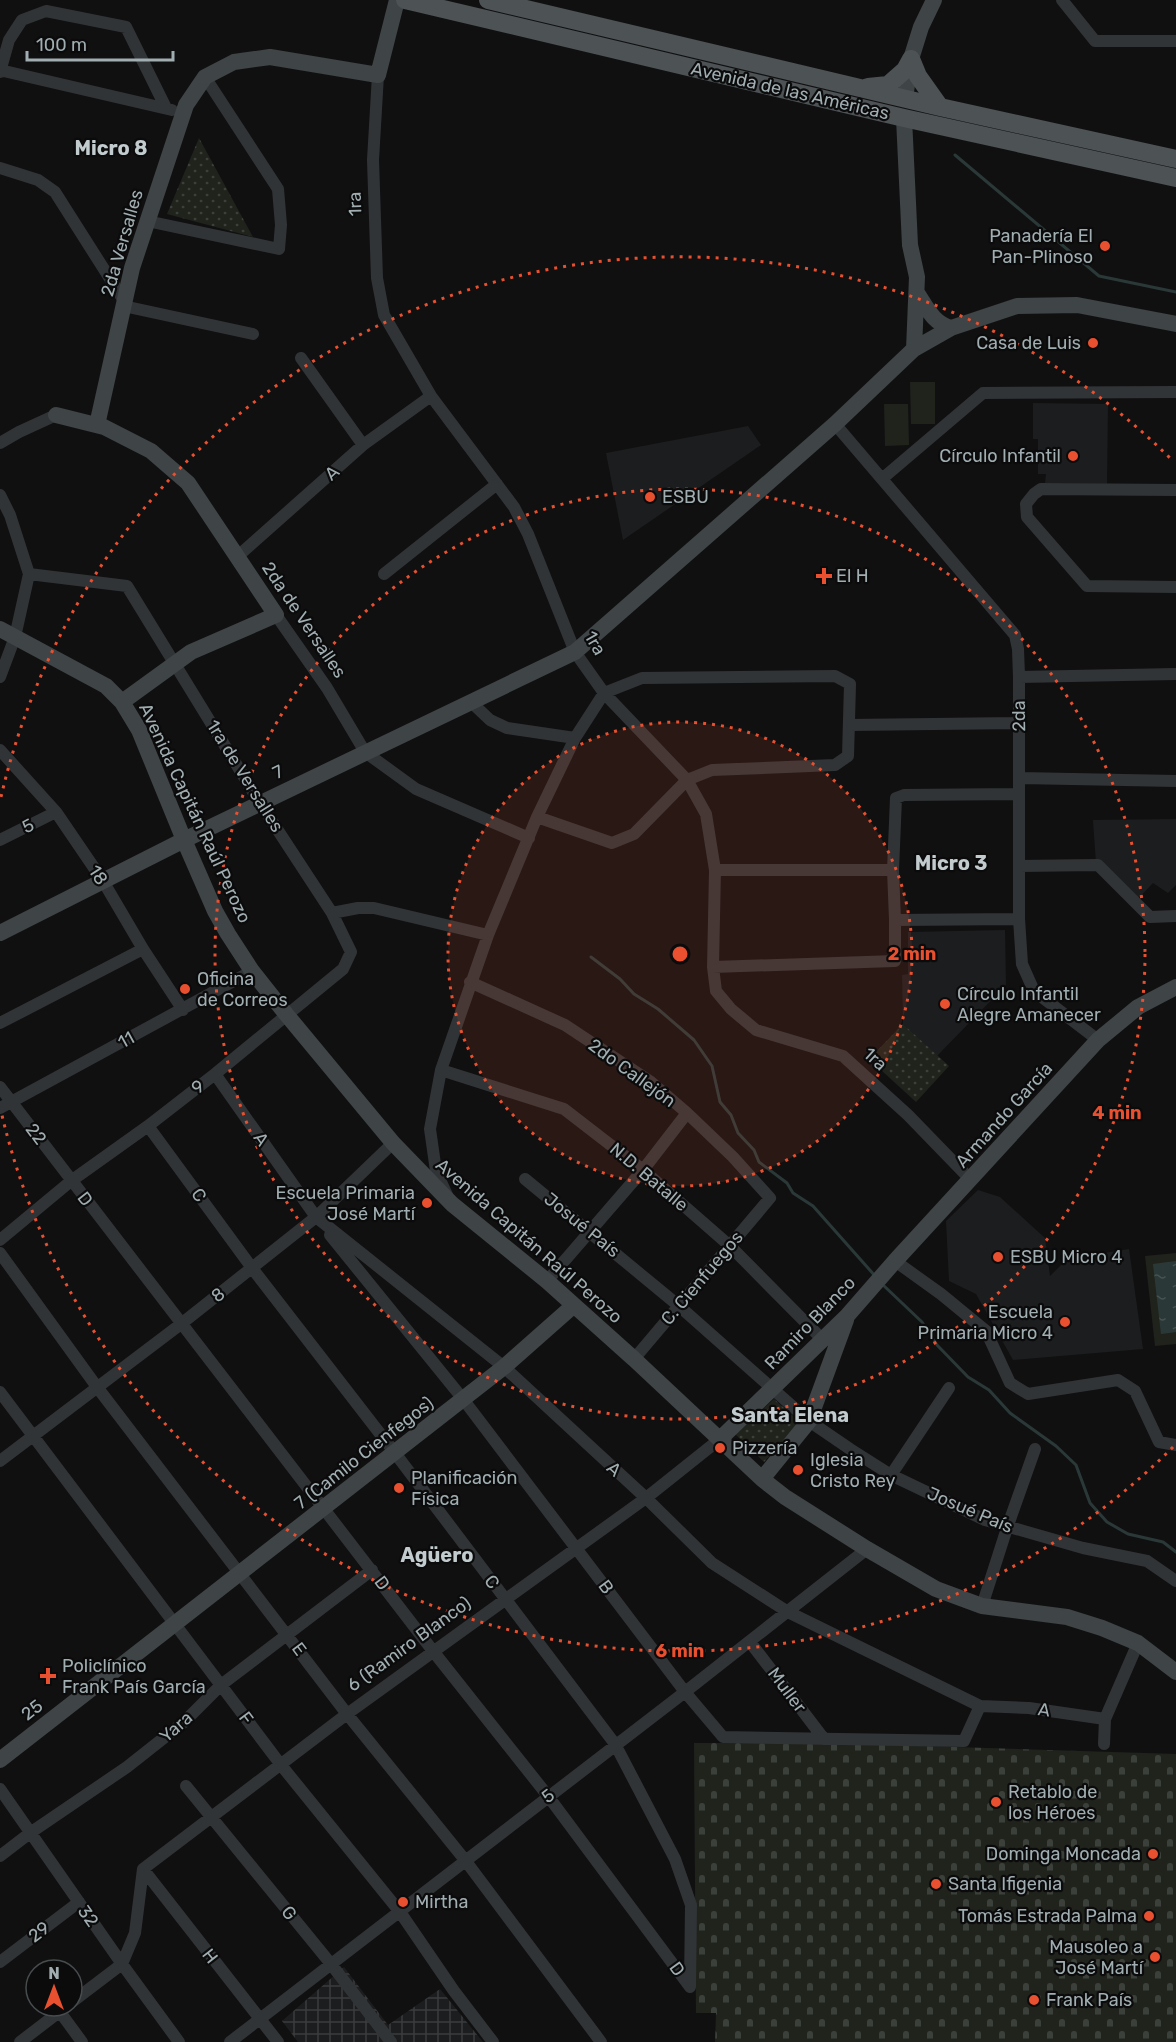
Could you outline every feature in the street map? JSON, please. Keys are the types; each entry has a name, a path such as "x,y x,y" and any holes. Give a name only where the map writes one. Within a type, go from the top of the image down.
{"main road":[{"name":"1ra","path":"378,75 397,0"},
{"name":"Avenida de las Américas","path":"405,0 903,118 1176,178"},
{"name":"Avenida de las Américas","path":"488,0 940,107 1176,159"},
{"path":"914,349 917,277 910,245 903,118 911,59 921,27 934,0"},
{"name":"2da Versalles","path":"97,425 132,268 182,114 205,77 234,62 270,57 378,75"},
{"path":"861,88 888,85 905,70 911,59"},
{"path":"911,59 918,76 940,107"},
{"path":"917,293 941,325 951,328"},
{"name":"7","path":"0,933 183,840 575,652 835,424 914,349 951,328 1017,306 1077,305 1176,324"},
{"name":"2da de Versalles","path":"56,415 104,427 151,451 188,483 276,615"},
{"path":"122,702 190,651 276,615"},
{"name":"Avenida Capitán Raúl Perozo","path":"7,633 106,686 122,702 139,730 183,840 215,911 252,971 393,1143 452,1204 547,1281 762,1479 785,1497 867,1549 936,1589 982,1606 1067,1617 1102,1628 1138,1643 1175,1669"},
{"name":"Armando García","path":"874,1286 1098,1040 1138,1007 1176,987"},
{"name":"Ramiro Blanco","path":"774,1388 874,1286"},
{"name":"7 (Camilo Cienfegos)","path":"174,1626 504,1367 573,1306"},
{"path":"762,1479 809,1421 847,1316"},
{"name":"6 (Ramiro Blanco)","path":"720,1439 774,1388"},
{"name":"25","path":"0,1760 174,1626"}],"street":[{"path":"1062,0 1095,41 1176,41"},
{"path":"166,108 126,27 46,11 22,20 9,40 0,71 166,108 182,114"},
{"name":"1ra","path":"378,75 373,160 377,278 384,315 431,396 514,507 528,534 575,652 604,693 687,780 706,814 715,870 713,967 716,991 731,1009 756,1030 843,1056 908,1115 971,1180"},
{"path":"147,221 279,249 281,225 278,189 205,77"},
{"path":"0,168 38,180 55,192 128,306 253,334"},
{"path":"301,358 363,444"},
{"path":"883,478 982,393 1176,392"},
{"name":"A","path":"238,556 363,444 431,396"},
{"path":"0,443 56,415"},
{"name":"2da","path":"835,424 1015,635 1019,677 1019,919 1022,964 1034,991 1098,1040"},
{"path":"384,574 497,484"},
{"path":"1176,490 1041,489 1026,504 1027,517 1087,586 1176,587"},
{"path":"0,495 10,515 29,574 7,633 0,677"},
{"name":"1ra de Versalles","path":"29,574 127,586 260,803 332,913"},
{"name":"2da de Versalles","path":"276,615 327,688 365,752 416,789 529,838"},
{"path":"1019,677 1176,674"},
{"path":"452,1204 436,1170 430,1129 441,1070 470,982 537,817 575,738 604,693 642,678 835,676 850,684 848,756 835,765 712,770 687,780 634,834 612,843 537,817"},
{"path":"470,701 490,720 507,728 575,738"},
{"path":"849,725 1019,723"},
{"name":"18","path":"1,751 56,812 103,880 143,949 183,1010"},
{"path":"1020,778 1176,781"},
{"path":"713,967 895,961 893,870 896,798 904,795 1019,794"},
{"name":"5","path":"0,840 56,812"},
{"path":"1019,866 1098,865 1150,917 1176,916"},
{"path":"715,870 893,870"},
{"path":"332,913 358,908 374,908 488,935"},
{"name":"9","path":"0,1240 72,1181 148,1126 214,1074 343,969 351,952 332,913"},
{"path":"895,920 1019,919"},
{"path":"0,1023 143,949"},
{"name":"11","path":"0,1108 252,971"},
{"name":"2do Callejón","path":"470,982 565,1025 651,1082 733,1157 770,1198"},
{"name":"N.D. Batalle","path":"441,1070 564,1109 643,1170 730,1246 823,1340"},
{"name":"A","path":"214,1074 316,1217 504,1367 646,1498 712,1563 788,1612 980,1706 1029,1708 1105,1719"},
{"name":"22","path":"0,1088 72,1181"},
{"path":"547,1281 643,1170 687,1113"},
{"name":"C","path":"148,1126 252,1268 615,1744 675,1858 691,1905 690,1987"},
{"name":"8","path":"0,1461 181,1324 316,1217 393,1143"},
{"name":"Josué País","path":"525,1179 679,1306 809,1421 891,1475 985,1521 1083,1548 1147,1561 1176,1581"},
{"name":"D","path":"72,1181 433,1651 548,1796 690,1987"},
{"name":"C. Cienfuegos","path":"634,1359 770,1198"},
{"name":"B","path":"316,1217 464,1399 685,1692 723,1737 964,1741 980,1706"},
{"name":"E","path":"0,1253 97,1387 289,1635 347,1714 465,1860 601,2042"},
{"path":"891,1266 941,1294 986,1331 1010,1383 1028,1394 1118,1380 1135,1391 1160,1442 1176,1445"},
{"path":"891,1475 949,1388"},
{"name":"F","path":"0,1392 174,1626 281,1765 400,1912 454,1991 493,2042"},
{"name":"6 (Ramiro Blanco)","path":"143,1869 347,1714 646,1498 720,1439"},
{"path":"982,1606 1035,1449"},
{"name":"5","path":"230,2042 750,1642 867,1549"},
{"name":"Yara","path":"0,1856 127,1767 184,1722 221,1685 372,1570"},
{"name":"Muller","path":"750,1642 824,1739"},
{"path":"1104,1744 1105,1719 1138,1643"},
{"name":"G","path":"186,1786 331,1964 391,2042"},
{"name":"32","path":"0,1789 179,2042"},
{"path":"84,1993 122,1964 135,1933 143,1869"},
{"name":"H","path":"143,1869 278,2042"},
{"name":"29","path":"0,1962 79,1902"},
{"path":"20,2042 51,2018"},
{"path":"68,2018 82,2042"}],"shaded area":[{"name":"Círculo Infantil","path":"1033,403 1108,404 1107,484 1045,483 1046,474 1038,474 1038,439 1033,439"},
{"name":"ESBU","path":"748,426 761,445 623,540 606,453"},
{"path":"1176,819 1176,885 1168,893 1153,883 1135,902 1096,864 1093,820"},
{"name":"Círculo Infantil Alegre Amanecer","path":"1005,930 1006,985 937,1056 903,1024 902,975 908,974 908,932"},
{"name":"Escuela Primaria Micro 4","path":"978,1190 1000,1197 1045,1238 1050,1276 1067,1259 1129,1249 1143,1349 1013,1360 976,1294 949,1281 946,1221"},
{"path":"344,1967 388,2025 440,1989 483,2042 298,2042 282,2021"}],"green space":[{"path":"199,138 253,237 167,214"},
{"path":"910,382 935,382 935,424 911,424"},
{"path":"884,404 908,404 909,445 885,446"},
{"path":"903,1024 949,1066 916,1102 869,1059"},
{"path":"1176,1253 1176,1344 1155,1346 1145,1256"},
{"path":"774,1399 801,1423 764,1462 735,1434"},
{"name":"Santa Ifigenia","path":"694,1743 827,1743 1176,1754 1176,2042 715,2042 716,2013 696,2013"}],"water":[{"path":"1176,1261 1176,1332 1161,1334 1153,1264"}],"waterway":[{"path":"955,155 1099,276 1176,292"},
{"path":"591,957 620,979 634,994 658,1009 694,1040 712,1066 720,1102 731,1115 738,1133 754,1150 759,1162 787,1183 793,1193 813,1206 876,1277"},
{"path":"882,1284 922,1322 937,1345 968,1377 989,1390 1010,1413 1056,1446 1076,1465 1090,1503 1107,1522 1128,1534 1163,1542 1176,1552"}],"place":[{"name":"Panadería El Pan-Plinoso","path":"1105,246"},
{"name":"Casa de Luis","path":"1093,343"},
{"name":"Círculo Infantil","path":"1073,456"},
{"name":"ESBU","path":"650,497"},
{"name":"El H","path":"824,576"},
{"name":"Oficina de Correos","path":"185,989"},
{"name":"Círculo Infantil Alegre Amanecer","path":"945,1004"},
{"name":"Escuela Primaria José Martí","path":"427,1203"},
{"name":"ESBU Micro 4","path":"998,1257"},
{"name":"Escuela Primaria Micro 4","path":"1065,1322"},
{"name":"Pizzería","path":"720,1448"},
{"name":"Iglesia Cristo Rey","path":"798,1470"},
{"name":"Planificación Física","path":"399,1488"},
{"name":"Policlínico Frank País García","path":"48,1676"},
{"name":"Retablo de los Héroes","path":"996,1802"},
{"name":"Dominga Moncada","path":"1153,1854"},
{"name":"Santa Ifigenia","path":"936,1884"},
{"name":"Mirtha","path":"403,1902"},
{"name":"Tomás Estrada Palma","path":"1149,1916"},
{"name":"Mausoleo a José Martí","path":"1155,1957"},
{"name":"Frank País","path":"1034,2000"}],"district":[{"name":"Micro 8","path":"111,148"},
{"name":"Micro 3","path":"951,863"},
{"name":"Santa Elena","path":"790,1415"},
{"name":"Agüero","path":"437,1555"}]}
